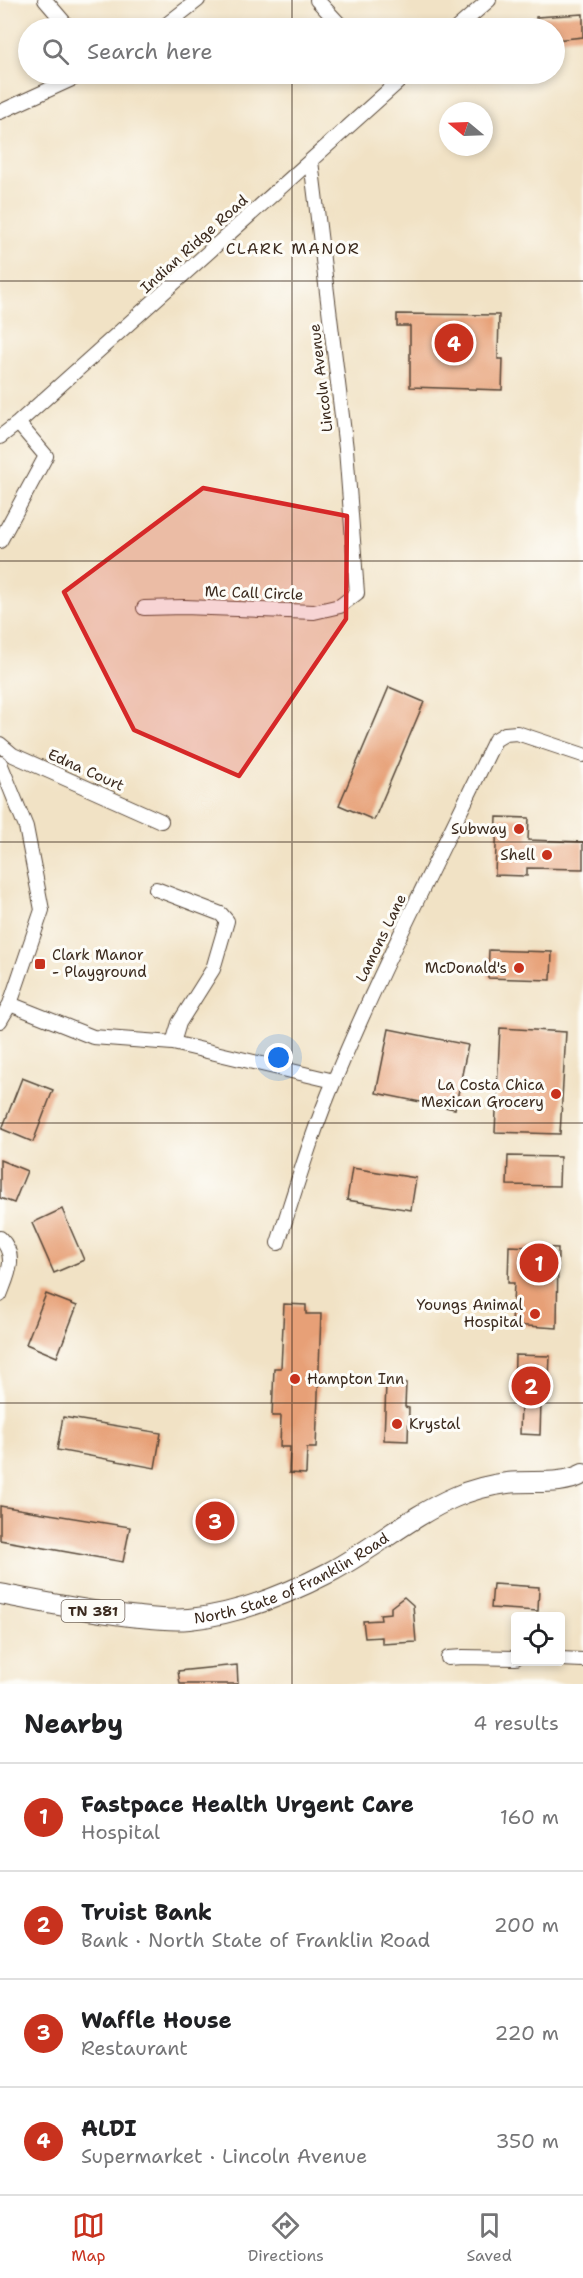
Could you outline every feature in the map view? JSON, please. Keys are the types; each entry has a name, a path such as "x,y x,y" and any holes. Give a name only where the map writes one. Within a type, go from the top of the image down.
{"highway":[{"name":"North State of Franklin Road","path":"0,1594 98,1612 162,1619 188,1619 225,1614 263,1602 332,1571 454,1497 507,1483 579,1481"}],"street":[{"path":"45,0 60,18"},
{"path":"175,18 198,0"},
{"path":"316,0 333,18"},
{"path":"469,18 489,0"},
{"path":"0,112 61,84"},
{"name":"Indian Ridge Road","path":"0,436 18,423 395,84"},
{"name":"Lincoln Avenue","path":"311,161 346,449 357,592"},
{"path":"0,541 46,456 18,423"},
{"name":"Mc Call Circle","path":"144,608 184,607 314,612 340,606 357,592"},
{"name":"Lamons Lane","path":"278,1243 308,1149 334,1081 367,1005 495,740 505,734 517,734 583,755"},
{"name":"Edna Court","path":"0,744 13,755 161,821"},
{"path":"0,764 26,827 42,910 10,1004 0,1021"},
{"path":"156,889 221,914 227,921 213,969 179,1023 172,1043"},
{"path":"10,1004 93,1037 172,1043 334,1081"},
{"path":"0,1238 7,1246 11,1258 9,1274 0,1295"},
{"path":"448,1658 511,1658"},
{"path":"565,1659 583,1660"}],"highlighted area":[{"path":"203,488 347,516 346,619 239,776 134,730 64,592"}],"building":[{"path":"583,14 583,37 565,39 565,18 536,17"},
{"path":"397,314 499,315 498,359 503,359 502,390 410,387 410,326 397,326"},
{"path":"389,687 424,702 374,820 339,805"},
{"path":"497,817 529,818 528,840 583,842 583,869 527,868 527,876 495,875"},
{"path":"489,950 552,952 551,980 488,978"},
{"path":"500,1028 566,1032 560,1134 495,1132"},
{"path":"389,1029 468,1045 455,1109 376,1093"},
{"path":"22,1078 53,1090 33,1142 2,1129"},
{"path":"508,1156 560,1157 559,1186 507,1185"},
{"path":"0,1160 27,1171 14,1203 0,1198"},
{"path":"352,1168 416,1178 411,1210 347,1200"},
{"path":"62,1209 84,1260 54,1273 32,1223"},
{"path":"509,1246 558,1248 557,1328 512,1325 514,1283 508,1283"},
{"path":"46,1294 77,1306 57,1357 26,1344"},
{"path":"284,1304 306,1305 306,1314 321,1314 316,1448 307,1448 306,1474 289,1473 290,1447 280,1447 281,1416 272,1416 274,1368 281,1368"},
{"path":"515,1355 550,1356 548,1402 541,1402 540,1435 520,1434 521,1402 514,1402"},
{"name":"Krystal","path":"386,1383 406,1383 405,1407 409,1408 408,1441 384,1440"},
{"path":"63,1417 161,1433 155,1468 57,1450"},
{"path":"0,1506 130,1527 123,1562 0,1540"},
{"path":"493,1584 539,1587 538,1611 491,1608"},
{"path":"404,1597 413,1605 416,1642 382,1644 382,1637 365,1638 363,1621 381,1620 380,1614 391,1613 391,1607"},
{"path":"237,1665 238,1684 180,1684 178,1671"}],"place":[{"name":"ALDI","path":"454,343"},
{"name":"Subway","path":"519,829"},
{"name":"Shell","path":"547,855"},
{"name":"Clark Manor - Playground","path":"40,964"},
{"name":"McDonald's","path":"519,968"},
{"name":"La Costa Chica Mexican Grocery","path":"556,1094"},
{"name":"Fastpace Health Urgent Care","path":"539,1263"},
{"name":"Youngs Animal Hospital","path":"535,1314"},
{"name":"Hampton Inn","path":"295,1379"},
{"name":"Truist Bank","path":"531,1386"},
{"name":"Krystal","path":"397,1424"},
{"name":"Waffle House","path":"215,1521"}],"district":[{"name":"CLARK MANOR","path":"293,248"}]}
